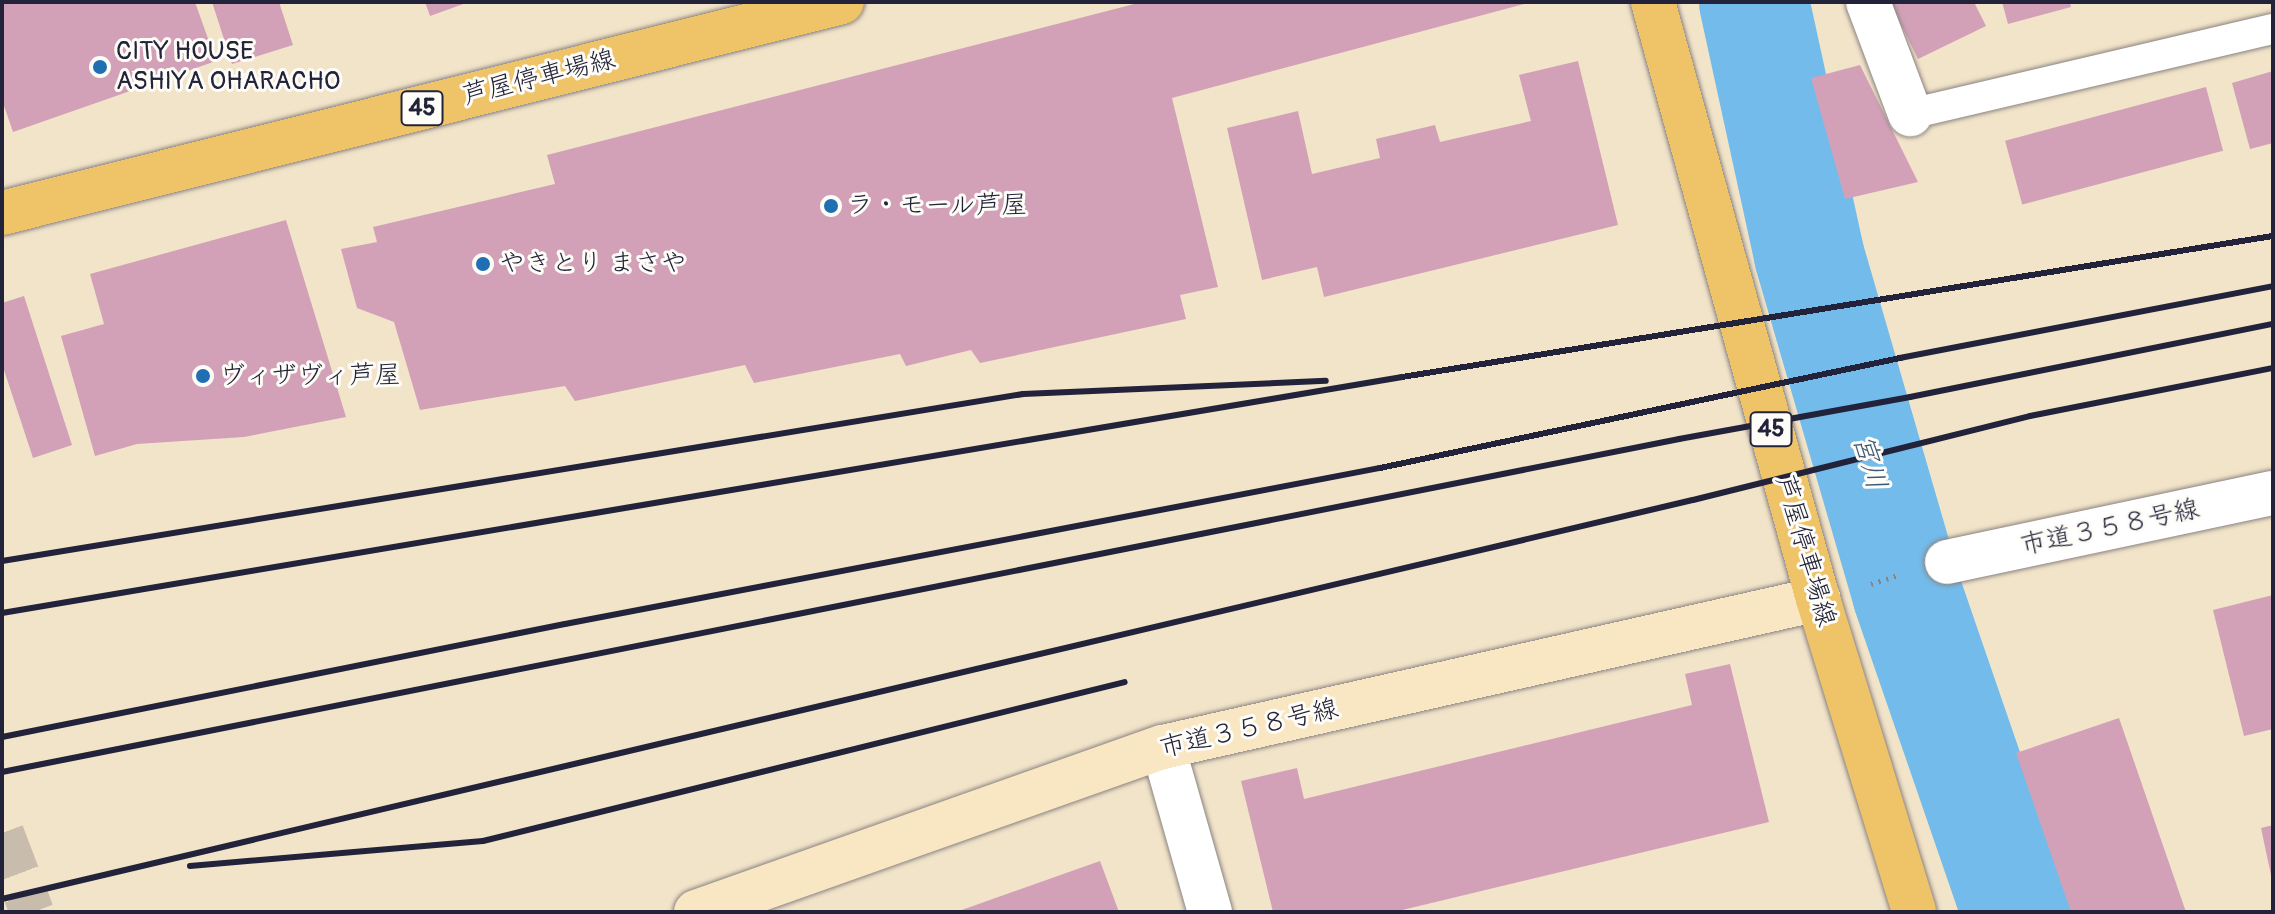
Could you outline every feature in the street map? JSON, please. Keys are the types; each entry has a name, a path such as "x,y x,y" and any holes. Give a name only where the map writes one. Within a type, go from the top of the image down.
{"main road":[{"name":"芦屋停車場線","path":"2,213 842,2"},
{"name":"芦屋停車場線","path":"1653,2 1818,599 1914,912"}],"street":[{"path":"1868,2 1910,114"},
{"name":"市道３５８号線","path":"1947,562 2273,493"},
{"name":"市道３５８号線","path":"696,912 1163,747 1818,599"},
{"path":"1163,747 1210,912"}],"lane":[{"path":"1910,114 2273,29"}],"building":[{"name":"CITY HOUSE ASHIYA OHARACHO","path":"2,2 195,2 216,61 13,132 2,100"},
{"path":"212,2 279,2 293,45 232,64"},
{"path":"425,2 469,2 430,16"},
{"name":"ラ・モール芦屋","path":"1142,2 1528,3 1172,98 1218,287 1180,295 1186,319 980,363 971,350 906,366 900,354 754,383 745,365 575,401 565,386 420,410 394,322 357,308 341,249 377,242 373,227 555,184 547,155"},
{"path":"1890,2 1974,2 1986,26 1918,59"},
{"path":"2002,2 2070,2 2071,7 2008,24"},
{"path":"1578,61 1618,225 1324,297 1317,267 1262,280 1227,128 1298,111 1312,174 1380,158 1376,139 1435,125 1440,142 1531,121 1519,75"},
{"path":"1860,65 1918,182 1845,199 1811,78"},
{"path":"2273,71 2273,143 2250,149 2232,83"},
{"path":"2206,87 2223,151 2022,205 2005,141"},
{"name":"ヴィザヴィ芦屋","path":"286,220 346,417 244,437 137,444 95,456 61,336 104,324 90,274"},
{"path":"24,296 72,445 33,458 2,364 2,303"},
{"path":"2273,595 2273,729 2244,736 2213,610"},
{"path":"1730,664 1769,822 1394,912 1273,912 1241,781 1297,768 1304,799 1692,705 1685,674"},
{"path":"2119,718 2186,912 2071,912 2016,753"},
{"path":"2273,825 2273,880 2272,880 2261,828"},
{"path":"1100,861 1119,912 956,912"}],"waterway":[{"name":"宮川","path":"1754,2 1809,255 1907,593 2017,912"}],"tunnel":[{"path":"2,833 32,912"}],"railway":[{"path":"2,613 1402,377 2273,236"},
{"path":"2,737 565,624 1380,468 1900,358 2273,286"},
{"path":"2,772 2273,324"},
{"path":"2,899 1693,500 2030,416 2273,368"},
{"path":"2,561 1023,394 1326,381"},
{"path":"190,866 483,841 1125,682"}],"place":[{"name":"CITY HOUSE ASHIYA OHARACHO","path":"100,67"},
{"name":"ラ・モール芦屋","path":"831,206"},
{"name":"やきとり まさや","path":"483,264"},
{"name":"ヴィザヴィ芦屋","path":"203,376"}]}
